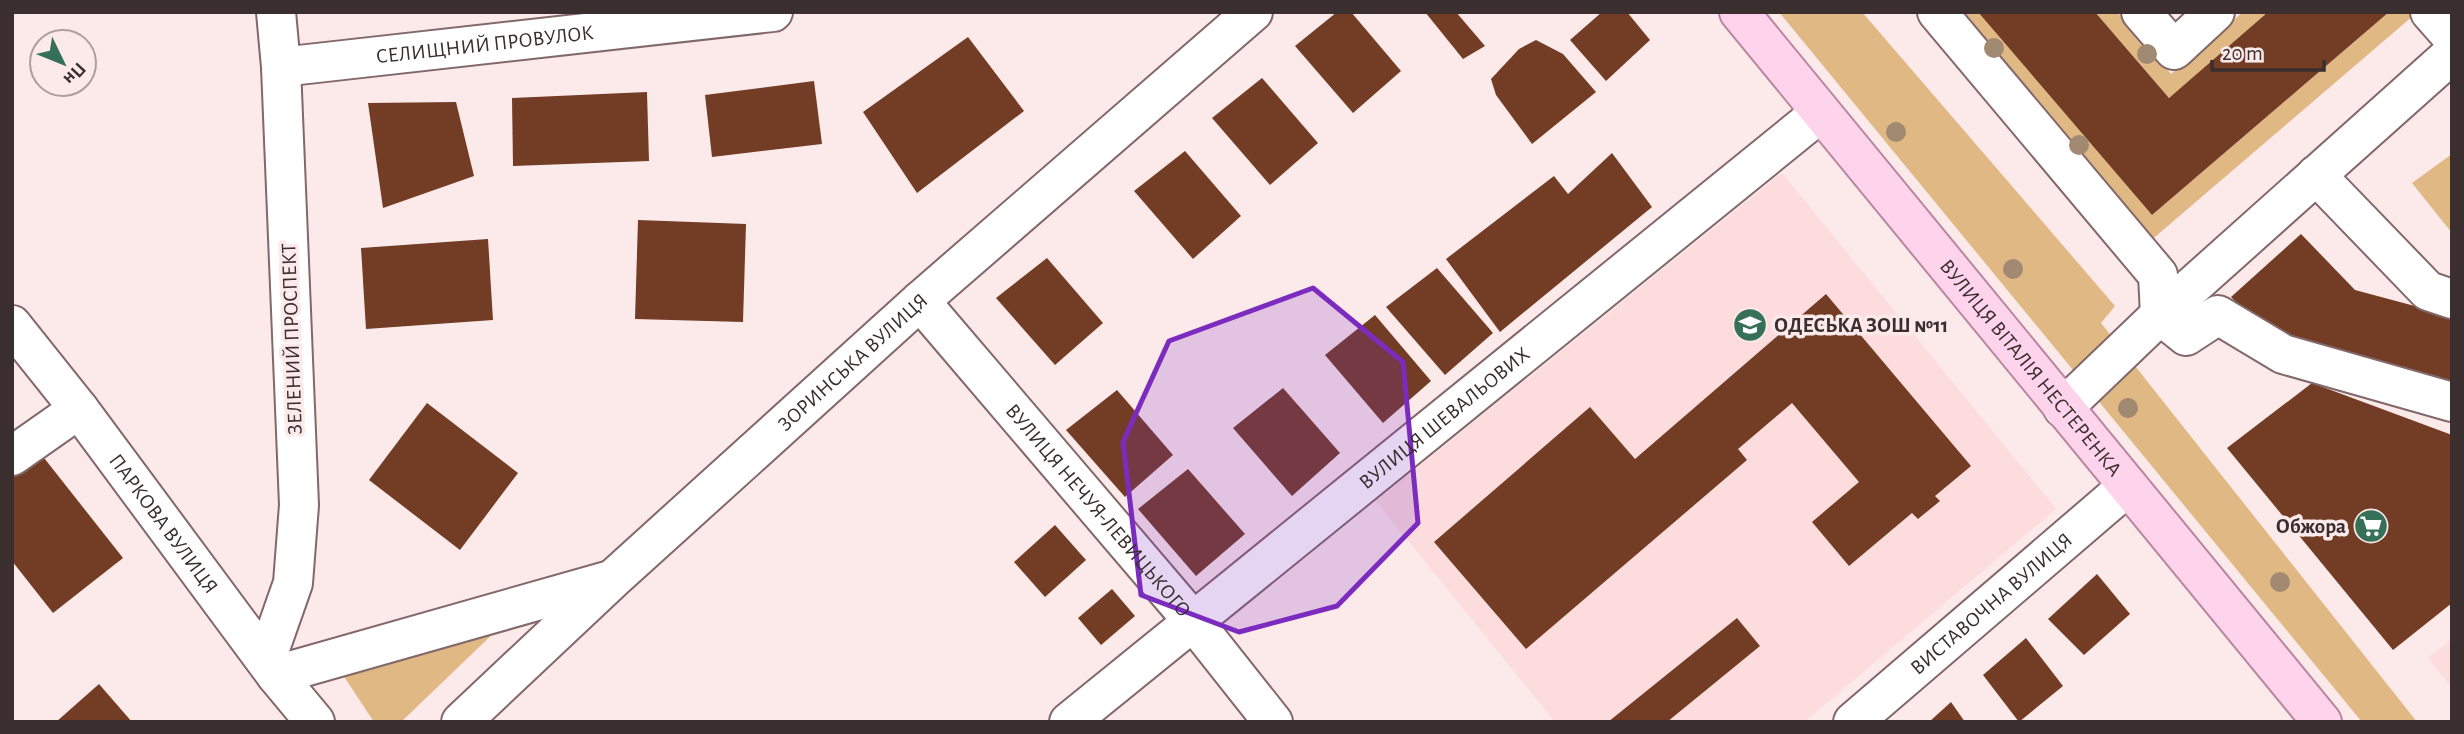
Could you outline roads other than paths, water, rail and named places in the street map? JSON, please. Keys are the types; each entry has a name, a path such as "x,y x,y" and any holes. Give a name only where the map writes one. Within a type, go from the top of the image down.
{"main road":[{"name":"ВУЛИЦЯ ВІТАЛІЯ НЕСТЕРЕНКА","path":"1739,12 2322,722"}],"street":[{"name":"ЗЕЛЕНИЙ ПРОСПЕКТ","path":"271,668 293,583 299,505 281,67 276,12"},
{"name":"СЕЛИЩНИЙ ПРОВУЛОК","path":"281,67 773,12"},
{"name":"ЗОРИНСЬКА ВУЛИЦЯ","path":"461,722 613,579 920,301 1253,12"},
{"path":"1937,12 2158,275 2160,315 2186,336 2218,314 2283,354 2452,402"},
{"path":"2141,12 2174,50 2216,12"},
{"path":"2430,12 2452,37"},
{"path":"2063,408 2160,315 2452,54"},
{"name":"ВУЛИЦЯ ШЕВАЛЬОВИХ","path":"1069,722 1820,113"},
{"path":"2316,176 2428,291 2452,299"},
{"name":"ВУЛИЦЯ НЕЧУЯ-ЛЕВИЦЬКОГО","path":"920,301 1193,621 1273,722"},
{"name":"ПАРКОВА ВУЛИЦЯ","path":"12,325 79,408 271,668 315,722"},
{"path":"12,457 79,408"},
{"name":"ВИСТАВОЧНА ВУЛИЦЯ","path":"1853,722 2128,486"},
{"path":"271,668 613,579"}],"place":[{"name":"ОДЕСЬКА ЗОШ №11","path":"1750,325"},
{"name":"Обжора","path":"2371,526"}]}
